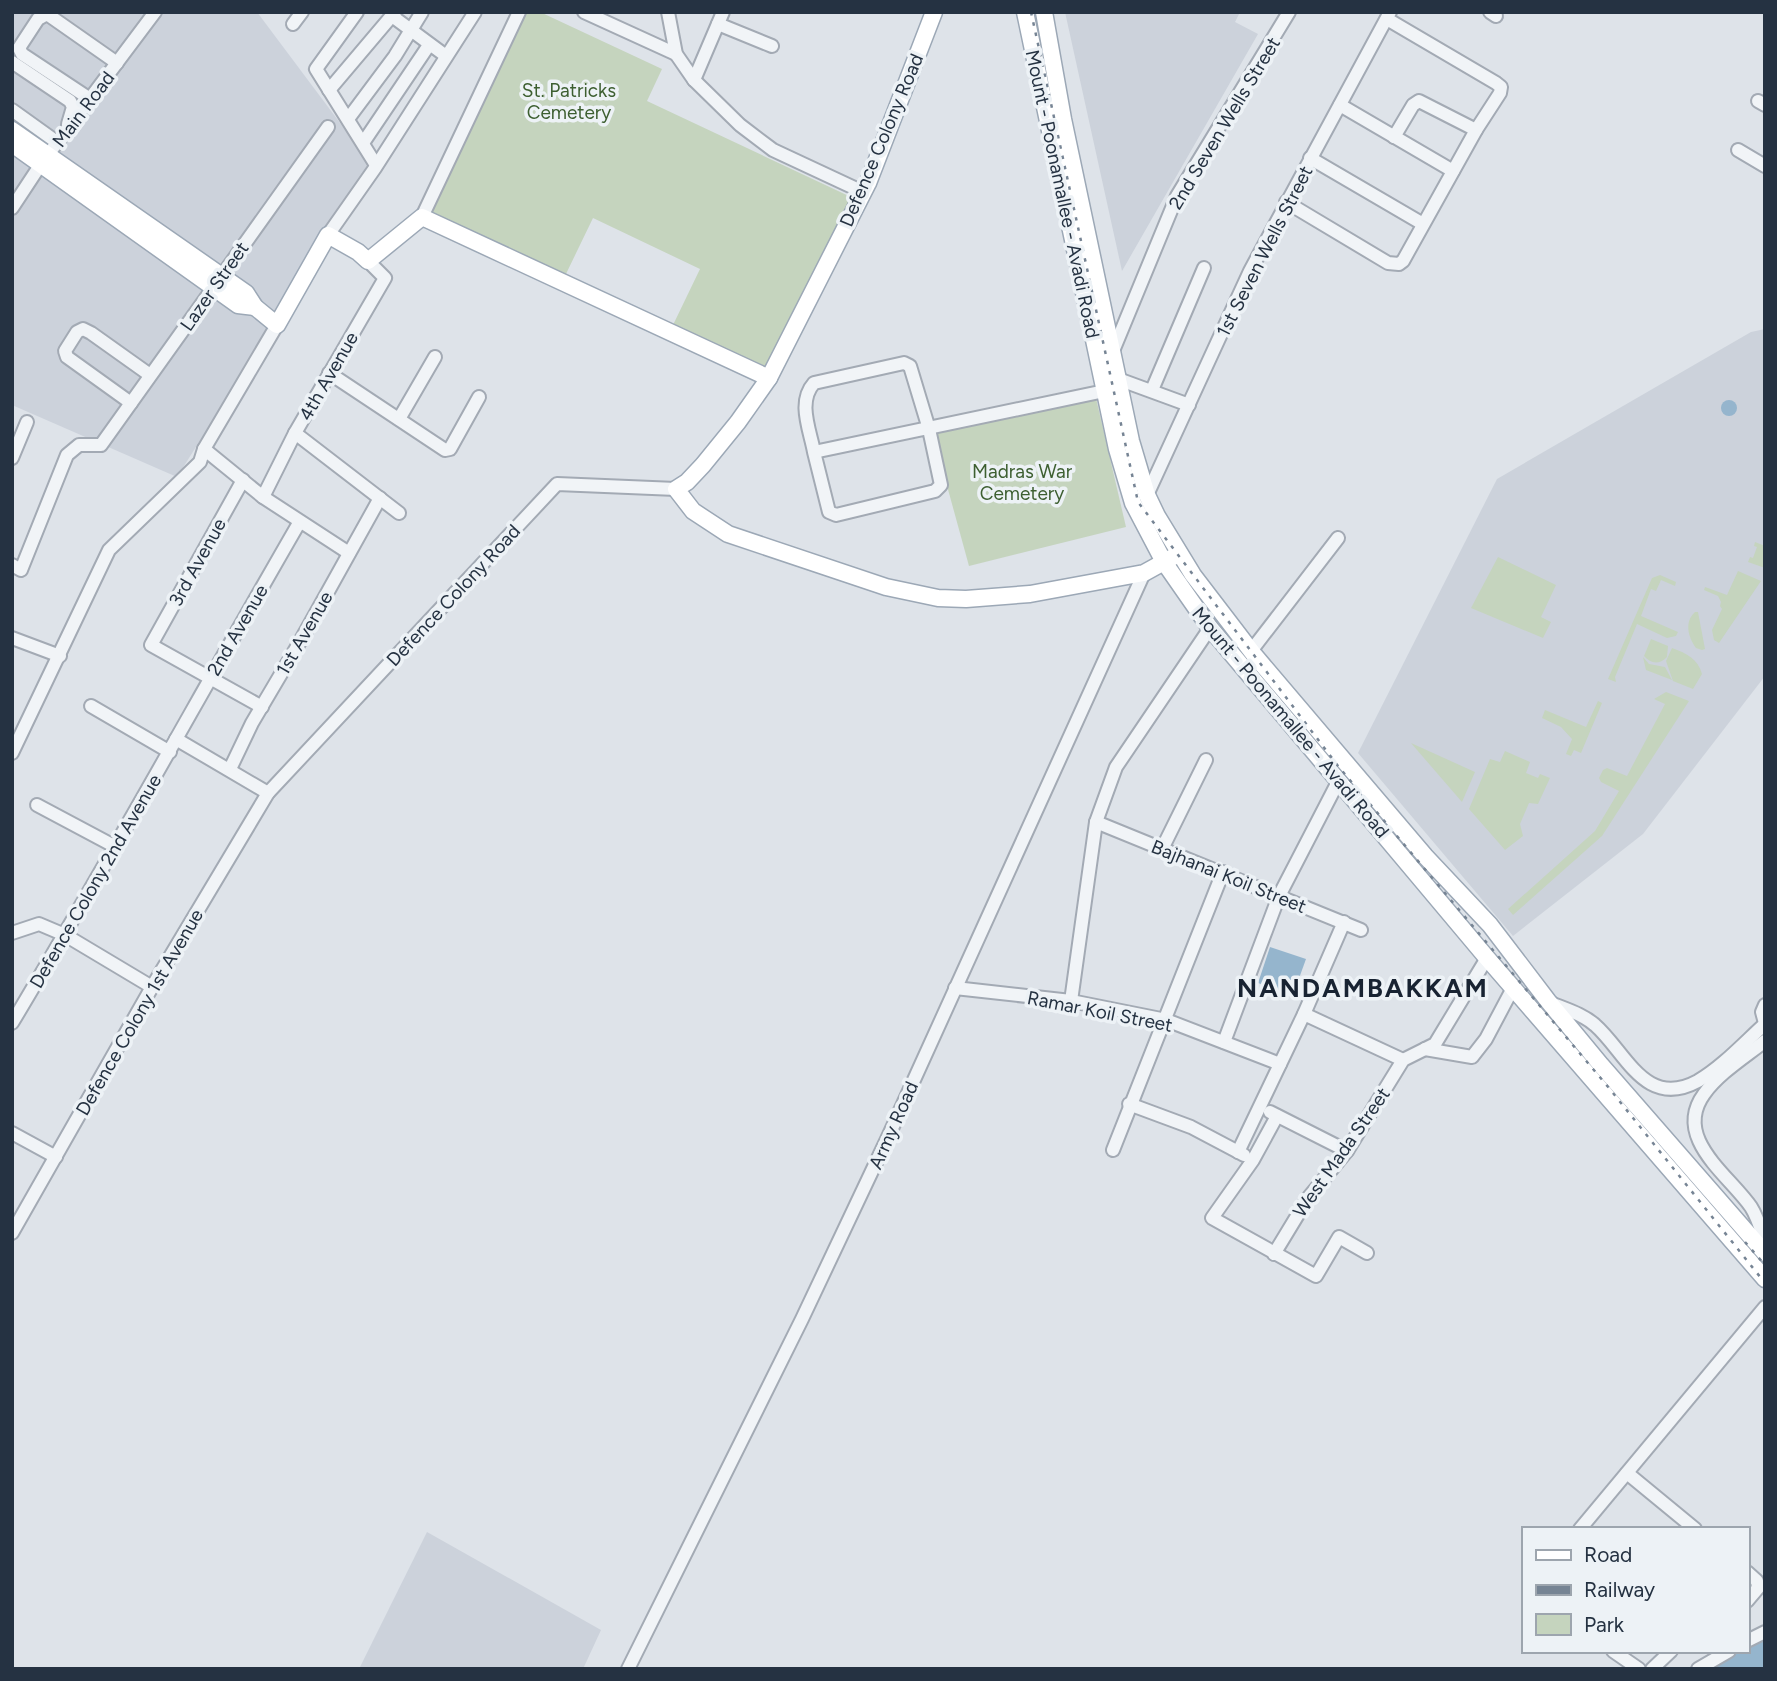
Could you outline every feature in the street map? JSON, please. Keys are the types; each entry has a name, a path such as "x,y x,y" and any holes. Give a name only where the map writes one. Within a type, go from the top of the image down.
{"main road":[{"name":"Defence Colony Road","path":"676,489 703,465 769,378 863,192 934,12"},
{"name":"Mount - Poonamallee - Avadi Road","path":"1025,12 1114,386 1147,495 1157,516 1179,553 1251,651 1426,856 1490,925 1548,1001 1591,1065 1765,1279"},
{"name":"Mount - Poonamallee - Avadi Road","path":"1044,12 1063,119 1113,351 1117,449 1133,503 1164,562 1210,628 1513,988 1591,1065 1765,1254"},
{"path":"12,130 49,154 217,281 238,305 255,307 277,325 328,235 368,261 422,217 769,378"},
{"path":"12,144 49,154"},
{"path":"676,489 693,511 728,534 913,594 939,598 998,598 1143,573 1179,553"},
{"path":"1258,684 1271,674"}],"street":[{"name":"Main Road","path":"12,208 155,12"},
{"path":"293,24 302,12"},
{"path":"357,12 316,69 376,165"},
{"path":"348,119 396,56 422,12"},
{"path":"328,235 475,12"},
{"path":"422,217 519,12"},
{"path":"584,12 677,54"},
{"path":"668,12 677,54 694,79 715,102 773,150 863,192"},
{"name":"2nd Seven Wells Street","path":"1113,351 1177,195 1289,12"},
{"path":"90,99 22,54 19,48 38,19 47,14 117,63"},
{"path":"329,90 393,14 411,31 446,56"},
{"path":"1286,202 1393,265 1403,261 1476,130 1500,93 1501,87 1389,16"},
{"name":"1st Seven Wells Street","path":"1147,495 1250,271 1389,16"},
{"path":"694,79 721,18 772,46"},
{"path":"363,144 429,45"},
{"path":"12,62 70,101 73,107 69,128"},
{"path":"1394,137 1413,105 1419,101 1476,130"},
{"path":"1340,105 1453,172"},
{"path":"12,110 49,154"},
{"name":"Lazer Street","path":"12,565 22,570 67,455 79,445 101,445 328,127"},
{"path":"1738,150 1765,166"},
{"path":"1310,158 1423,224"},
{"name":"4th Avenue","path":"263,498 295,433 385,278 368,261"},
{"path":"1152,390 1204,268"},
{"path":"12,753 109,550 200,462 204,449 277,325"},
{"path":"131,403 67,356 65,351 77,332 83,329 91,333 150,375"},
{"path":"399,419 435,358"},
{"path":"904,363 910,366 929,429 941,485 935,491 836,515 829,512 804,401 807,391 814,383 904,363"},
{"path":"329,373 445,450 450,449 479,397"},
{"path":"794,383 807,391"},
{"path":"814,452 929,429 1114,386 1152,390 1189,405"},
{"path":"12,458 27,422"},
{"path":"295,433 399,513"},
{"path":"204,449 263,498 349,553"},
{"name":"3rd Avenue","path":"210,677 151,645 243,480"},
{"name":"Defence Colony Road","path":"268,793 557,484 676,489"},
{"name":"1st Avenue","path":"230,769 261,707 380,498"},
{"name":"2nd Avenue","path":"176,739 299,523"},
{"path":"1251,651 1338,538"},
{"name":"Army Road","path":"628,1669 890,1135 1143,573"},
{"path":"1071,1001 1096,822 1116,767 1210,628"},
{"path":"12,638 60,656"},
{"path":"210,677 261,707"},
{"path":"91,706 170,752"},
{"path":"176,739 268,793"},
{"name":"Defence Colony 2nd Avenue","path":"12,1023 176,739"},
{"path":"1162,849 1206,760"},
{"path":"1224,1042 1279,896 1339,780"},
{"name":"Defence Colony 1st Avenue","path":"12,1233 152,987 268,793"},
{"path":"37,805 114,846"},
{"name":"Bajhanai Koil Street","path":"1096,822 1361,930"},
{"path":"1113,1150 1223,872"},
{"path":"1238,1152 1304,1014 1344,922"},
{"path":"12,933 39,924 65,935 152,987"},
{"path":"1304,1014 1404,1060 1435,1044 1487,958"},
{"name":"Ramar Koil Street","path":"955,988 1071,1001 1166,1020 1280,1064"},
{"path":"1426,1049 1472,1057 1489,1033 1513,988"},
{"path":"1548,1001 1594,1024 1642,1078 1658,1087 1670,1088 1690,1084 1707,1075 1765,1024 1762,1012 1765,1005"},
{"path":"1765,1041 1706,1091 1694,1122 1699,1143 1751,1208 1765,1242"},
{"name":"West Mada Street","path":"1274,1254 1308,1198 1347,1150 1404,1060"},
{"path":"1129,1104 1191,1127 1253,1160"},
{"path":"1260,1108 1347,1150"},
{"path":"1277,1116 1253,1160 1212,1217 1316,1276 1339,1237 1367,1253"},
{"path":"12,1133 56,1157"},
{"path":"1583,1527 1765,1307"},
{"path":"1627,1473 1693,1527"},
{"path":"1749,1574 1757,1581 1758,1588 1749,1599"},
{"path":"1749,1641 1765,1632"},
{"path":"1616,1653 1639,1669"},
{"path":"1653,1669 1669,1653"},
{"path":"1698,1669 1726,1653"}],"shaded area":[{"path":"12,12 257,12 373,167 177,477 12,405"},
{"path":"1065,12 1240,12 1235,22 1258,34 1122,271"},
{"path":"1765,329 1765,676 1643,834 1513,936 1358,753 1497,479 1751,332"},
{"path":"427,1532 601,1630 583,1669 359,1669"}],"green space":[{"name":"St. Patricks Cemetery","path":"521,12 540,12 662,69 647,101 853,198 766,369 673,325 700,269 593,218 565,276 427,212"},
{"name":"Madras War Cemetery","path":"1095,394 1126,527 969,566 932,431"},
{"path":"1755,542 1765,546 1765,568 1748,562 1750,557 1753,558 1757,547 1754,546"},
{"path":"1498,557 1556,585 1541,617 1551,622 1543,638 1471,608"},
{"path":"1738,571 1761,581 1719,643 1714,640 1712,630 1722,609 1721,602 1718,596 1704,590 1705,587 1727,595"},
{"path":"1660,575 1676,582 1675,586 1661,580 1656,591 1651,589 1641,616 1678,632 1676,636 1667,638 1637,624 1615,677 1616,682 1608,679 1652,578"},
{"path":"1698,612 1705,649 1702,650 1696,648 1688,630 1689,620"},
{"path":"1651,639 1668,646 1667,657 1661,661 1652,662 1644,656"},
{"path":"1672,648 1691,657 1698,664 1702,674 1693,689 1673,681 1666,661"},
{"path":"1643,657 1649,664 1665,667 1672,680 1646,670"},
{"path":"1666,692 1689,701 1602,836 1513,915 1508,909 1595,831 1619,791 1601,782 1599,778 1603,770 1607,768 1627,776 1665,704 1654,699"},
{"path":"1598,701 1602,703 1581,753 1574,750 1571,756 1566,754 1572,739 1561,727 1542,718 1545,710 1586,727"},
{"path":"1411,743 1475,772 1462,802"},
{"path":"1505,751 1530,762 1526,773 1538,778 1540,774 1550,778 1538,804 1529,803 1520,824 1523,836 1505,850 1469,809 1490,759 1500,762"}],"water":[{"path":"1726,400 1732,400 1737,408 1735,414 1726,416 1721,411 1721,405"},
{"path":"1270,947 1306,959 1293,995 1258,983"},
{"path":"1765,1636 1765,1669 1713,1669 1738,1653 1749,1653 1749,1646"}],"railway":[{"path":"1031,12 1138,502 1338,766 1609,1088 1765,1283"},
{"path":"1745,1242 1765,1265"}],"district":[{"name":"NANDAMBAKKAM","path":"1363,988"}]}
